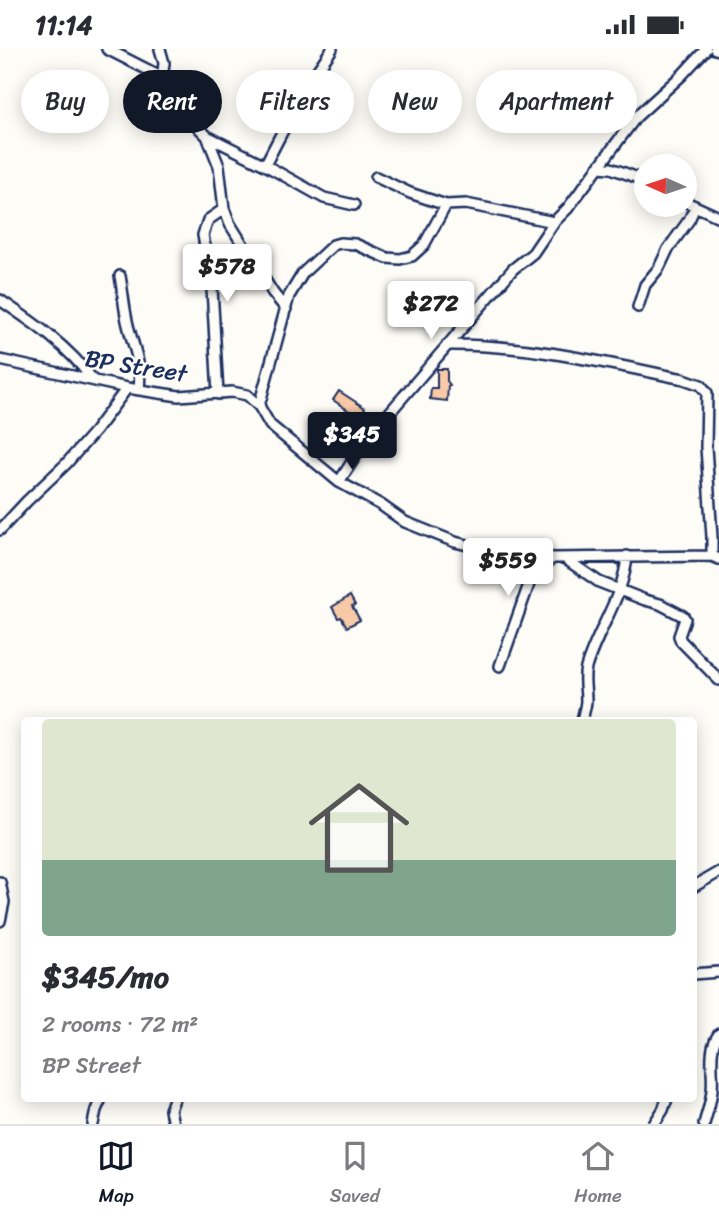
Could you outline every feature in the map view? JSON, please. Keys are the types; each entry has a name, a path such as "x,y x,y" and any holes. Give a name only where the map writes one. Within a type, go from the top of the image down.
{"street":[{"path":"100,49 107,49 150,70"},
{"path":"152,49 161,53"},
{"path":"265,165 304,90 332,49"},
{"path":"339,482 366,440 513,269 533,253 636,117 706,49"},
{"path":"207,135 324,198 354,205"},
{"path":"207,135 219,166 224,209 230,224 285,309"},
{"path":"598,167 611,168 634,177"},
{"path":"376,177 410,193 446,205 466,204 554,222"},
{"path":"259,406 289,296 303,273 334,245 340,243 355,244 387,258 400,259 412,255 424,245 446,205"},
{"path":"697,208 719,217"},
{"path":"218,394 212,288 203,235 208,220 224,209"},
{"path":"638,307 645,285 659,268 668,249 690,217"},
{"path":"120,276 128,325 138,354 141,379 139,390"},
{"path":"0,300 65,348 93,380"},
{"path":"447,345 482,345 570,355 701,385 707,393 706,447 715,558"},
{"name":"BP Street","path":"0,360 127,388 179,396 232,392 247,395 259,406 270,425 339,482 405,522 455,542 484,549 565,559 627,556 715,558"},
{"path":"0,530 66,464 127,388"},
{"path":"583,717 586,698 583,686 585,670 619,590 626,570 627,556"},
{"path":"500,666 533,573 553,558"},
{"path":"565,559 599,582 683,615 685,619 681,641 719,680"},
{"path":"697,885 719,872"},
{"path":"0,882 4,902 0,921"},
{"path":"697,974 719,972"},
{"path":"704,1124 712,1090 715,1039 719,1034"},
{"path":"93,1124 100,1102"},
{"path":"173,1102 170,1110 173,1124"},
{"path":"654,1124 666,1102"}],"building":[{"path":"437,369 447,369 447,381 450,385 447,401 430,399 431,388 437,388"},
{"path":"339,391 365,408 358,417 333,400"},
{"path":"350,596 360,620 347,627 332,607"}]}
